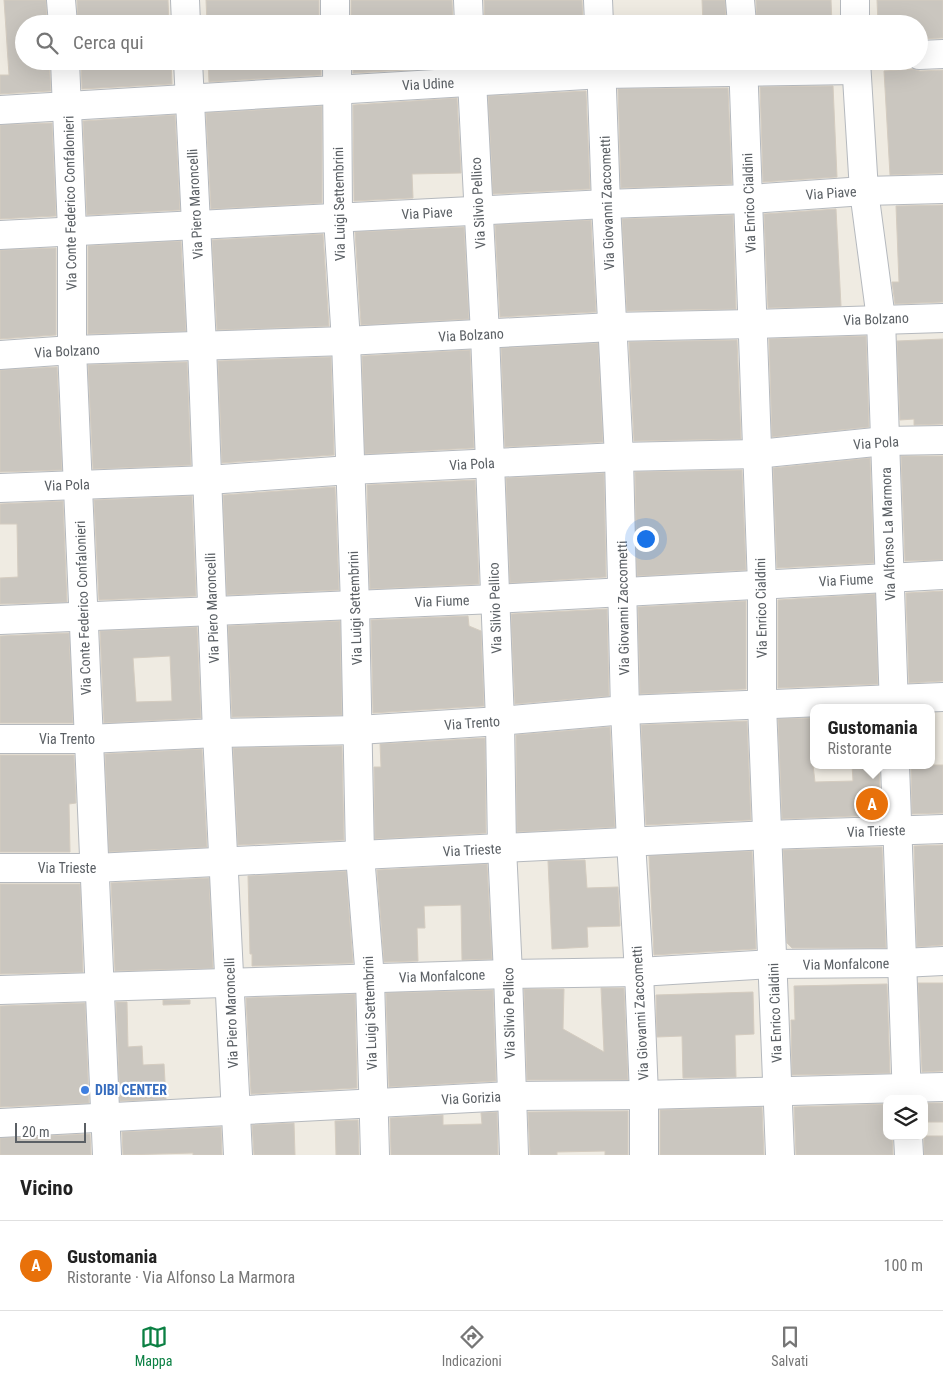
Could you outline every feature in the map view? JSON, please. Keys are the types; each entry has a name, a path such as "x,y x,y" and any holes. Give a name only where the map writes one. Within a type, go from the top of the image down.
{"street":[{"path":"61,0 62,15"},
{"path":"185,0 186,15"},
{"path":"334,0 335,15"},
{"path":"468,0 469,15"},
{"path":"598,0 599,15"},
{"path":"740,0 741,15"},
{"path":"855,0 855,15"},
{"path":"928,55 943,54"},
{"name":"Via Conte Federico Confalonieri","path":"66,70 72,231 72,350 77,484 107,1155"},
{"name":"Via Piero Maroncelli","path":"188,70 208,480 216,733 238,1155"},
{"name":"Via Luigi Settembrini","path":"337,70 338,218 346,341 355,605 360,855 370,978 375,1155"},
{"name":"Via Udine","path":"0,110 338,89 472,72 537,70"},
{"name":"Via Giovanni Zaccometti","path":"602,70 606,204 619,457 630,842 639,972 644,1095 644,1155"},
{"name":"Via Enrico Cialdini","path":"744,70 762,585 762,705 780,1155"},
{"name":"Via Alfonso La Marmora","path":"856,70 864,191 881,319 894,703"},
{"name":"Via Silvio Pellico","path":"472,72 485,334 514,1155"},
{"name":"Via Piave","path":"0,235 606,204 749,199 864,191 943,189"},
{"name":"Via Bolzano","path":"0,355 72,350 346,341 612,327 943,318"},
{"name":"Via Pola","path":"0,488 208,480 350,470 619,457 757,454 885,441 943,440"},
{"name":"Via Fiume","path":"0,620 495,599 943,575"},
{"name":"Via Trento","path":"828,704 894,703 943,697"},
{"name":"Via Trento","path":"0,739 88,740 216,733 358,730 500,721 626,710 810,704"},
{"path":"896,769 906,1093"},
{"name":"Via Trieste","path":"0,868 95,868 767,835 943,829"},
{"name":"Via Monfalcone","path":"0,990 508,974 639,972 773,964 943,961"},
{"name":"Via Gorizia","path":"0,1123 511,1096 778,1091 906,1093 943,1086"},
{"path":"908,1140 908,1155"}],"building":[{"path":"4,0 46,0 47,15 15,15 15,70 50,70 51,91 0,94 0,75 9,75"},
{"path":"77,0 168,0 169,15 78,15"},
{"path":"206,0 319,0 319,15 207,15"},
{"path":"351,0 452,0 453,15 351,15"},
{"path":"484,0 582,0 583,15 485,15"},
{"path":"702,0 725,0 726,15 703,15"},
{"path":"756,0 831,0 832,15 757,15"},
{"path":"877,0 943,0 943,38 928,39 928,15 878,15"},
{"path":"81,70 171,70 172,84 82,89"},
{"path":"208,70 321,70 321,75 209,82"},
{"path":"353,70 404,70 353,73"},
{"path":"943,70 943,173 890,175 884,71"},
{"path":"833,86 837,177 763,182 760,87"},
{"path":"728,88 732,184 621,188 618,89"},
{"path":"586,91 590,189 493,194 488,96"},
{"path":"457,98 461,173 412,174 413,198 354,201 353,105"},
{"path":"322,106 322,203 211,209 206,113"},
{"path":"175,115 180,210 87,215 83,121"},
{"path":"52,123 56,216 0,219 0,125"},
{"path":"943,205 943,302 895,304 892,282 899,282 896,206"},
{"path":"836,209 841,306 768,308 764,214"},
{"path":"733,215 736,309 627,311 622,219"},
{"path":"591,220 596,312 500,317 495,225"},
{"path":"464,227 469,319 361,325 355,232"},
{"path":"323,234 329,326 217,330 212,240"},
{"path":"181,241 186,331 88,334 88,246"},
{"path":"56,248 56,335 0,339 0,250"},
{"path":"866,336 869,427 772,437 769,339"},
{"path":"943,339 943,424 914,425 914,419 900,420 897,341"},
{"path":"737,340 741,439 634,441 629,342"},
{"path":"598,343 603,442 505,447 501,348"},
{"path":"470,350 474,448 365,454 362,356"},
{"path":"331,357 334,455 222,463 218,361"},
{"path":"187,362 191,465 93,469 88,365"},
{"path":"57,367 62,470 0,472 0,370"},
{"path":"901,456 943,456 943,560 905,561"},
{"path":"870,458 874,563 777,568 773,468"},
{"path":"742,470 746,570 637,576 635,472"},
{"path":"604,473 606,577 510,583 506,478"},
{"path":"475,480 479,584 370,589 367,485"},
{"path":"335,487 339,590 227,595 223,495"},
{"path":"192,496 196,596 99,600 94,500"},
{"path":"63,501 67,602 0,604 0,578 18,577 17,524 0,524 0,504"},
{"path":"943,591 943,681 909,683 906,593"},
{"path":"875,594 878,684 778,688 778,600"},
{"path":"746,601 746,689 640,694 638,607"},
{"path":"607,609 609,696 515,704 511,614"},
{"path":"468,616 469,626 481,631 484,706 373,713 371,620"},
{"path":"340,621 342,715 232,717 228,626"},
{"path":"197,627 201,718 104,723 100,631","holes":["170,656 172,701 136,702 133,658"]},
{"path":"69,633 73,723 0,723 0,636"},
{"path":"810,718 810,769 813,769 815,782 853,781 852,769 879,769 881,815 782,819 778,719"},
{"path":"747,721 751,820 646,825 641,725"},
{"path":"610,727 615,827 517,832 516,735"},
{"path":"485,738 486,833 375,839 374,767 381,767 380,744"},
{"path":"342,746 344,840 238,845 233,748"},
{"path":"202,749 207,847 109,852 105,754"},
{"path":"0,755 74,755 76,803 69,804 70,852 0,852"},
{"path":"935,765 943,765 943,813 912,814 911,769 935,769"},
{"path":"943,845 943,945 917,947 914,846"},
{"path":"882,847 886,948 792,948 787,943 783,850"},
{"path":"752,851 756,949 654,955 649,856"},
{"path":"585,860 587,888 618,887 620,926 587,927 588,947 552,949 548,861"},
{"path":"487,864 492,959 462,960 461,905 424,906 425,928 417,928 418,961 384,962 377,870"},
{"path":"346,871 353,963 252,966 248,876"},
{"path":"209,878 213,968 115,971 111,883"},
{"path":"0,884 80,884 83,972 0,974"},
{"path":"918,983 943,983 943,1071 922,1072"},
{"path":"887,984 890,1073 792,1075 791,1020 795,1020 794,986"},
{"path":"601,988 624,988 628,1080 527,1080 524,989 564,989 563,1029 604,1052"},
{"path":"493,990 496,1081 389,1087 386,993"},
{"path":"753,992 754,1034 735,1035 736,1077 683,1078 682,1036 657,1037 656,995"},
{"path":"355,994 357,1088 251,1094 246,998"},
{"path":"163,1000 190,1000 190,1004 163,1005"},
{"path":"116,1002 127,1002 128,1047 142,1046 143,1065 164,1064 166,1099 120,1101"},
{"path":"85,1003 89,1103 0,1107 0,1006"},
{"path":"928,1103 943,1103 943,1122 928,1122"},
{"path":"883,1104 883,1140 892,1140 893,1155 796,1155 794,1107"},
{"path":"762,1107 764,1155 660,1155 660,1110"},
{"path":"628,1111 628,1155 605,1155 605,1151 557,1152 557,1155 530,1155 528,1112"},
{"path":"497,1112 498,1155 391,1155 390,1118 443,1115 443,1125 482,1124 481,1113"},
{"path":"358,1120 359,1155 336,1155 335,1121"},
{"path":"294,1123 295,1155 254,1155 252,1125"},
{"path":"221,1127 222,1155 193,1155 193,1153 123,1155 122,1132"},
{"path":"90,1134 91,1155 0,1155 0,1138"},
{"path":"928,1136 943,1136 943,1155 924,1155 924,1140 928,1140"}],"place":[{"name":"Gustomania","path":"872,804"},
{"name":"DIBI CENTER","path":"85,1090"}]}
